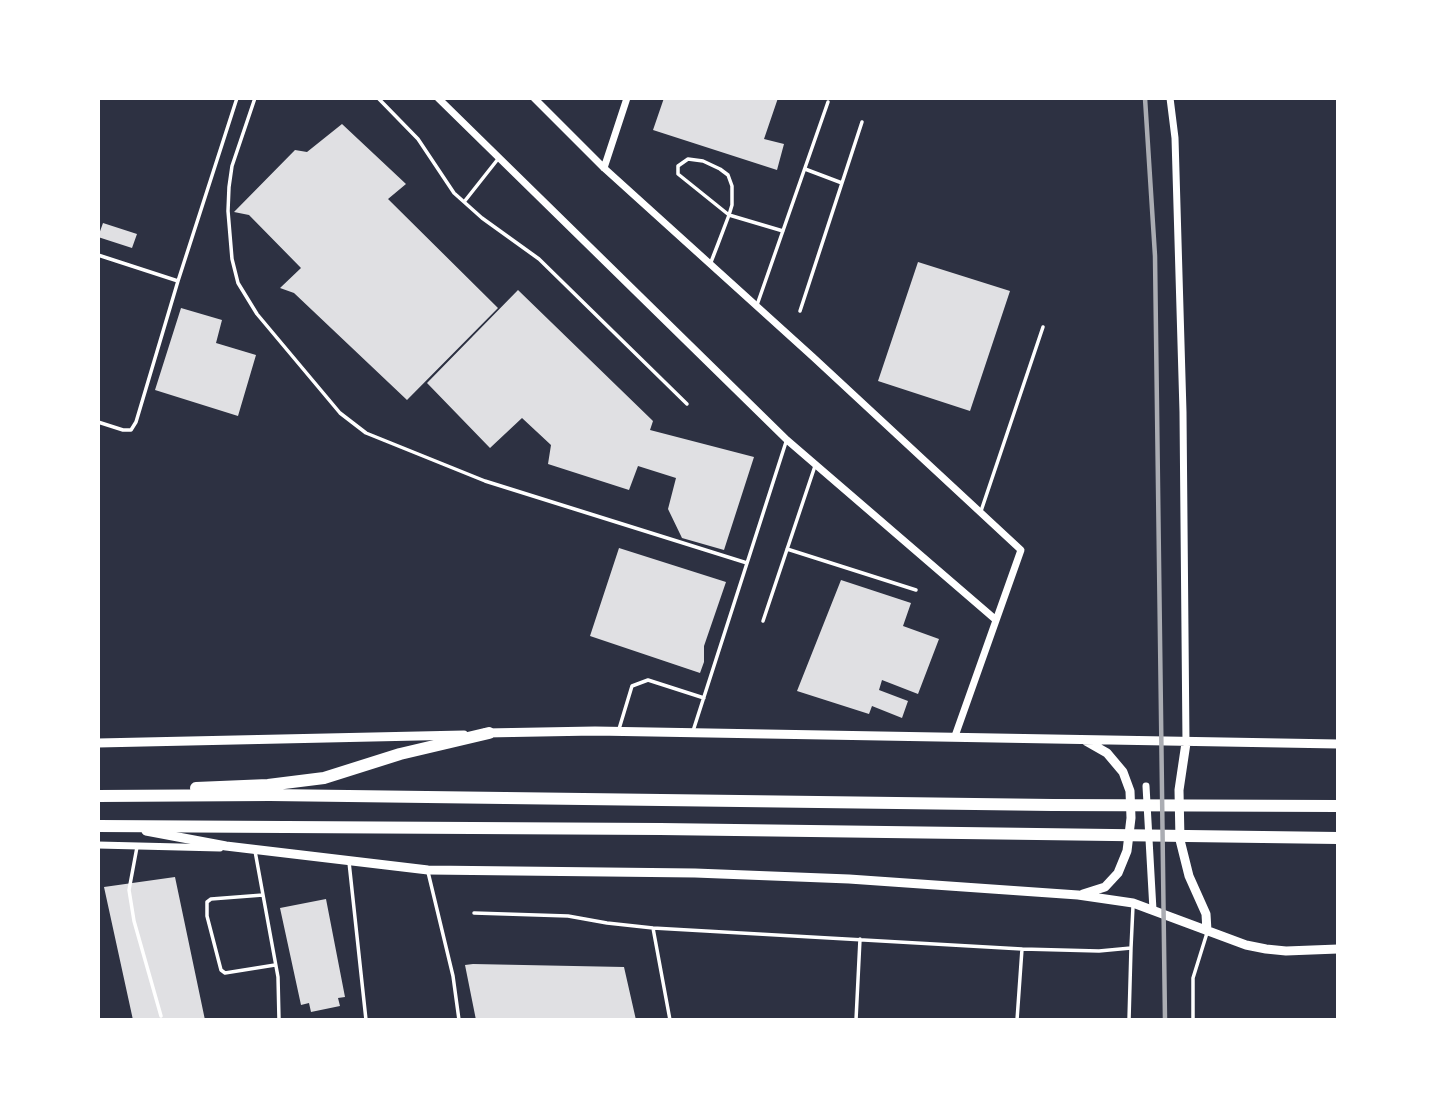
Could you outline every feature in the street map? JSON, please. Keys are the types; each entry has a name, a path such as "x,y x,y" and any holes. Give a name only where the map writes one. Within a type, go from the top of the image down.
{"highway":[{"path":"100,796 268,785 324,778 400,754 489,733"},
{"path":"100,796 270,795 1338,806"},
{"path":"98,826 660,829 1338,838"}],"street":[{"path":"438,98 787,440 996,620"},
{"path":"534,98 604,168 1021,550 955,736"},
{"path":"604,168 627,98"},
{"path":"1170,98 1175,138 1183,412 1186,743 1179,790 1180,840 1189,876 1206,914 1207,931"},
{"path":"98,743 618,731 1338,744"},
{"path":"1078,895 1105,887 1113,881 1127,851 1131,818 1130,791 1123,772 1107,753 1081,739"},
{"path":"1146,786 1153,910"},
{"path":"117,826 254,849 428,870 695,873 849,879 1078,895 1133,903 1266,950 1338,949"},
{"path":"98,845 254,849"}],"lane":[{"path":"98,422 131,430 237,98"},
{"path":"255,98 232,166 229,187 232,259 238,283 257,314 340,413 366,433 485,481 747,562"},
{"path":"378,98 418,139 454,193 539,259 687,404"},
{"path":"757,306 828,102"},
{"path":"800,311 862,122"},
{"path":"464,202 500,158"},
{"path":"710,264 729,215 733,194 728,175 703,161 688,159 681,162 677,170 681,177 729,215 783,231"},
{"path":"804,169 842,183"},
{"path":"98,255 178,281"},
{"path":"980,513 1043,327"},
{"path":"693,733 787,440"},
{"path":"763,621 815,464"},
{"path":"787,549 916,590"},
{"path":"618,731 632,686 648,680 704,698"},
{"path":"138,845 129,890 134,921 161,1016"},
{"path":"254,849 275,965 279,1020"},
{"path":"348,862 366,1020"},
{"path":"428,870 453,976 459,1020"},
{"path":"263,895 211,899 207,902 207,916 225,973 275,965"},
{"path":"1129,1020 1133,903"},
{"path":"474,913 568,916 653,928 1022,949 1100,951 1131,948"},
{"path":"653,928 670,1020"},
{"path":"1193,1020 1193,978 1207,931"},
{"path":"856,1020 860,939"},
{"path":"1017,1020 1022,949"}],"building":[{"path":"664,98 778,98 764,139 784,144 777,170 653,130"},
{"path":"342,124 406,184 388,199 498,308 407,400 294,293 280,288 301,268 249,215 234,212 295,150 307,152"},
{"path":"103,223 137,234 132,248 98,237"},
{"path":"918,262 1010,291 970,411 878,381"},
{"path":"518,290 653,421 650,430 754,457 724,550 682,538 668,509 676,478 638,466 629,490 548,464 551,445 522,418 490,448 427,383"},
{"path":"181,308 222,320 216,343 256,355 238,416 155,390"},
{"path":"619,548 726,582 704,646 704,662 700,673 590,636"},
{"path":"841,580 911,603 903,626 939,639 918,694 882,680 879,690 908,701 902,718 872,706 869,714 797,691"},
{"path":"175,877 205,1020 133,1020 104,887"},
{"path":"326,899 345,997 338,998 340,1006 311,1012 309,1003 301,1005 280,908"},
{"path":"465,965 624,967 636,1020 476,1020"}],"railway":[{"path":"1145,98 1155,256 1165,1020"}]}
